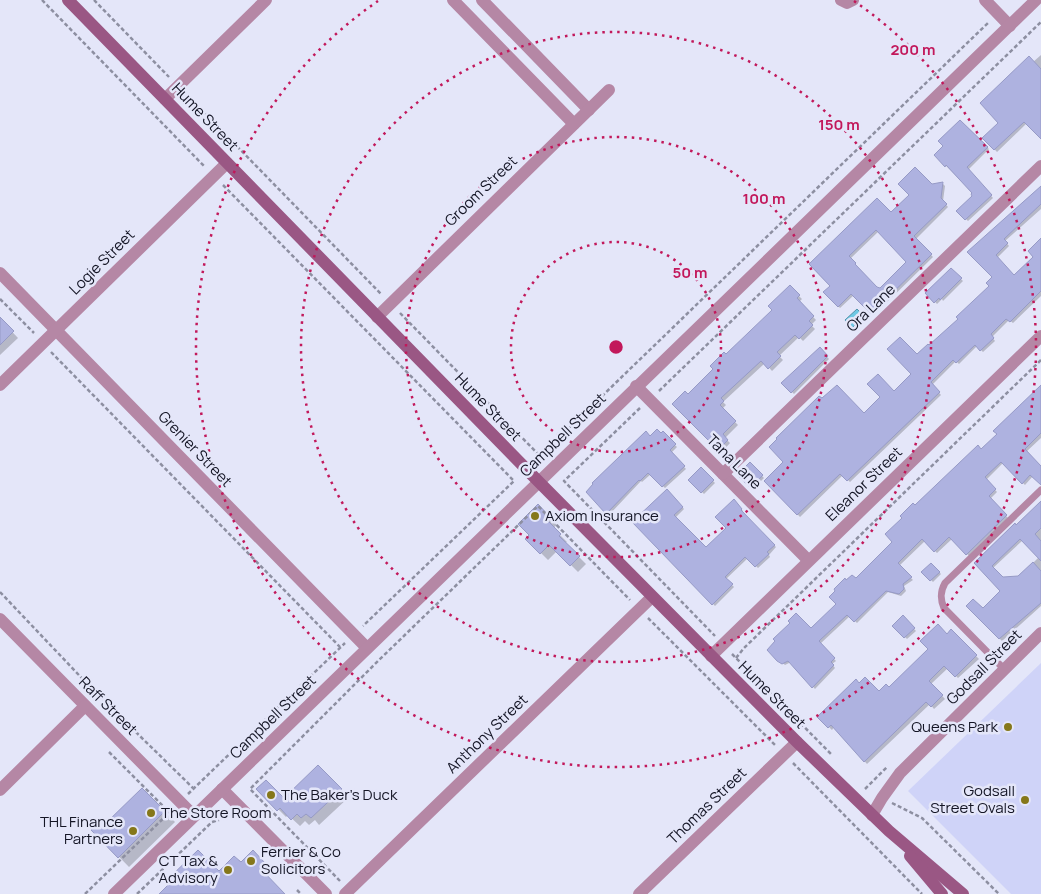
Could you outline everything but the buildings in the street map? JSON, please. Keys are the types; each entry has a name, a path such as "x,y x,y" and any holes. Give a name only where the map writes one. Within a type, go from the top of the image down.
{"street":[{"name":"Hume Street","path":"68,0 652,597 872,815 955,891"},
{"path":"165,99 266,0"},
{"path":"453,0 574,124"},
{"path":"482,0 588,110"},
{"path":"841,0 847,2 853,0"},
{"path":"985,0 1010,26"},
{"name":"Campbell Street","path":"114,894 1036,0"},
{"name":"Groom Street","path":"377,316 609,90"},
{"name":"Logie Street","path":"0,385 227,163"},
{"name":"Ora Lane","path":"723,474 1041,166"},
{"name":"Grenier Street","path":"0,273 367,648"},
{"name":"Eleanor Street","path":"711,656 1041,336"},
{"name":"Tana Lane","path":"636,386 808,560"},
{"name":"Anthony Street","path":"347,892 652,597"},
{"name":"Raff Street","path":"0,619 194,816"},
{"name":"Godsall Street","path":"872,815 900,773 1041,633"},
{"path":"0,790 85,706"},
{"name":"Thomas Street","path":"639,894 797,742"},
{"path":"222,789 326,894"},
{"name":"Hume Street","path":"889,831 942,894"}],"lane":[{"path":"1004,670 944,608 941,596 942,589 945,583 1041,490"}],"path":[{"path":"42,0 514,481"},
{"path":"94,0 540,456 998,13"},
{"path":"838,761 564,481 1041,22"},
{"path":"0,299 340,647"},
{"path":"736,658 793,600 1041,360"},
{"path":"347,892 250,789 379,660 538,506 922,894"},
{"path":"0,592 95,692 193,788 170,813 85,894"},
{"path":"109,752 170,813"},
{"path":"865,789 922,818 999,894"},
{"path":"137,894 212,822 219,820"},
{"path":"297,890 301,894"}],"shaded area":[{"path":"857,309 864,316 852,328 845,320"},
{"name":"Queens Park","path":"1041,663 1041,894 1011,894 908,791"}],"place":[{"name":"Axiom Insurance","path":"535,516"},
{"name":"Queens Park","path":"1008,727"},
{"name":"The Baker's Duck","path":"271,795"},
{"name":"Godsall Street Ovals","path":"1025,800"},
{"name":"The Store Room","path":"151,813"},
{"name":"THL Finance Partners","path":"133,831"},
{"name":"Ferrier & Co Solicitors","path":"251,861"},
{"name":"CT Tax & Advisory","path":"228,870"}]}
